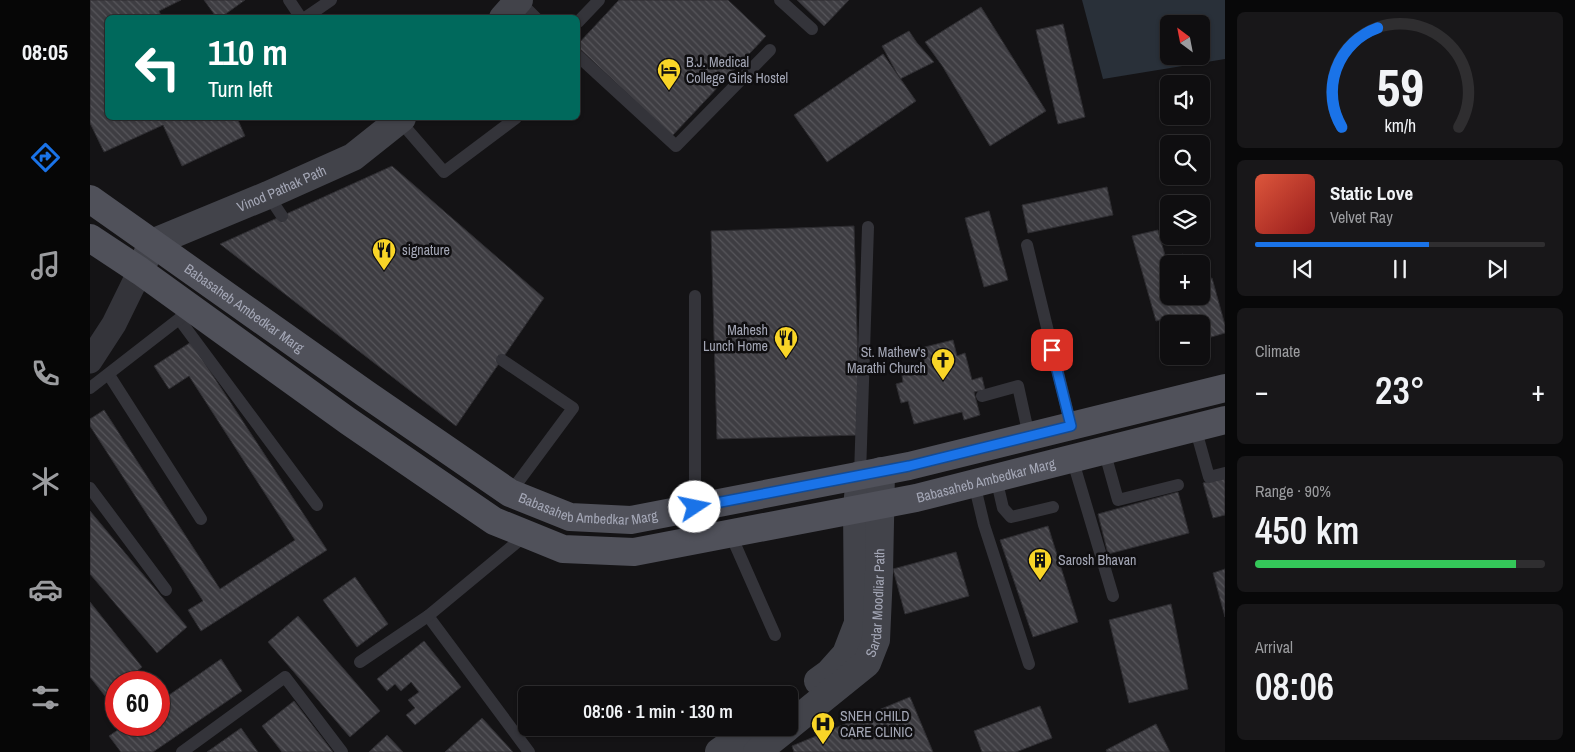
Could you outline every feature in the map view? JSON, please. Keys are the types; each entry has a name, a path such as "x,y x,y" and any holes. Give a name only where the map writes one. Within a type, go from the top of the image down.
{"main road":[{"path":"506,15 519,0"},
{"name":"Vinod Pathak Path","path":"152,243 275,206 352,157 399,120"},
{"name":"Babasaheb Ambedkar Marg","path":"90,199 366,394 510,492 570,517 631,520 909,466 1225,388"},
{"name":"Babasaheb Ambedkar Marg","path":"90,238 140,272 184,313 348,421 494,521 563,549 634,552 916,498 1225,420"},
{"path":"140,272 152,243"},
{"name":"Sardar Moodliar Path","path":"798,695 829,673 846,654 858,623 870,473"},
{"name":"Sardar Moodliar Path","path":"798,719 867,663 876,640 879,573 868,506"},
{"name":"Sardar Moodliar Path","path":"719,752 755,743 769,736"}],"street":[{"path":"99,368 114,324 140,272"}],"lane":[{"path":"289,0 299,15"},
{"path":"309,15 331,0"},
{"path":"519,0 533,15"},
{"path":"580,20 599,0"},
{"path":"780,0 812,29"},
{"path":"580,58 676,146 770,50"},
{"path":"401,120 444,172 513,120"},
{"path":"868,227 870,473"},
{"path":"1027,245 1071,426"},
{"path":"695,296 695,507"},
{"path":"90,388 99,368 184,313 317,506"},
{"path":"502,360 573,408 510,492"},
{"path":"99,368 201,519"},
{"path":"982,396 1018,386 1029,436"},
{"path":"1196,427 1209,477 1225,473"},
{"path":"1104,450 1118,500 1178,485"},
{"path":"1072,458 1113,596"},
{"path":"985,481 1011,518 1054,507"},
{"path":"985,481 984,525 1029,664"},
{"path":"90,488 166,590"},
{"path":"730,533 775,635"},
{"path":"360,662 428,616 527,534"},
{"path":"428,616 529,752"},
{"path":"182,752 286,677 342,752"}],"shaded area":[{"path":"1082,0 1225,0 1225,59 1210,61 1210,15 1160,15 1160,65 1188,65 1103,79"}],"building":[{"path":"90,0 181,0 159,11 161,15 105,15 105,120 238,120 245,136 182,166 163,125 104,152 90,123"},
{"path":"204,0 245,0 224,15 215,15"},
{"name":"B.J. Medical College Girls Hostel","path":"619,0 728,0 766,36 672,136 580,49 580,42"},
{"path":"797,0 849,0 824,26"},
{"path":"981,7 1046,111 990,146 943,67 925,42"},
{"path":"1063,24 1085,117 1058,124 1036,30"},
{"path":"909,31 934,62 900,79 882,46"},
{"path":"883,54 916,101 827,162 794,115"},
{"name":"signature","path":"392,166 544,298 456,426 220,244"},
{"path":"1107,187 1113,215 1028,233 1022,205"},
{"path":"989,211 1008,280 984,287 965,218"},
{"path":"854,226 860,435 717,439 711,231"},
{"path":"1158,230 1160,245 1162,245 1165,255 1160,255 1160,305 1210,305 1210,279 1212,278 1225,325 1225,333 1210,337 1210,315 1160,315 1160,320 1156,321 1132,236"},
{"name":"St. Mathew's Marathi Church","path":"953,340 957,356 965,353 972,380 982,377 985,390 974,392 980,415 964,420 962,412 914,424 908,401 901,403 896,384 903,382 901,370 925,364 921,348"},
{"path":"191,342 327,550 201,631 188,610 203,601 90,426 90,419 104,410 220,589 295,540 189,376 169,389 154,366"},
{"path":"1225,477 1225,515 1213,518 1203,483"},
{"path":"1178,492 1189,533 1108,554 1098,514"},
{"path":"90,511 187,627 157,653 90,574"},
{"name":"Sarosh Bhavan","path":"1048,526 1078,622 1033,637 1000,540"},
{"path":"956,552 969,596 905,614 893,569"},
{"path":"1225,569 1225,617 1213,573"},
{"path":"355,577 388,624 357,647 323,600"},
{"path":"90,602 142,667 137,671 105,671 105,696 90,677"},
{"path":"1171,604 1188,689 1129,703 1109,620"},
{"path":"298,616 380,711 350,737 268,642"},
{"path":"424,641 461,687 415,725 406,715 415,708 408,700 419,692 411,682 401,691 395,684 387,691 377,679"},
{"path":"221,659 242,691 153,752 121,752 109,736 170,736 170,694"},
{"path":"910,697 933,752 794,752 792,746"},
{"path":"294,701 333,752 282,752 262,726"},
{"path":"1040,706 1052,738 1016,752 982,752 974,731"},
{"path":"482,718 513,752 445,752"},
{"path":"1156,724 1170,752 1107,752 1106,750"},
{"path":"241,728 258,752 207,752"},
{"path":"387,735 403,752 369,752"}],"place":[{"name":"B.J. Medical College Girls Hostel","path":"669,91"},
{"name":"signature","path":"384,271"},
{"name":"Mahesh Lunch Home","path":"786,359"},
{"name":"St. Mathew's Marathi Church","path":"943,381"},
{"name":"Sarosh Bhavan","path":"1040,581"},
{"name":"SNEH CHILD CARE CLINIC","path":"823,745"}],"route":[{"path":"695,507 909,466 1071,426 1052,350"}]}
